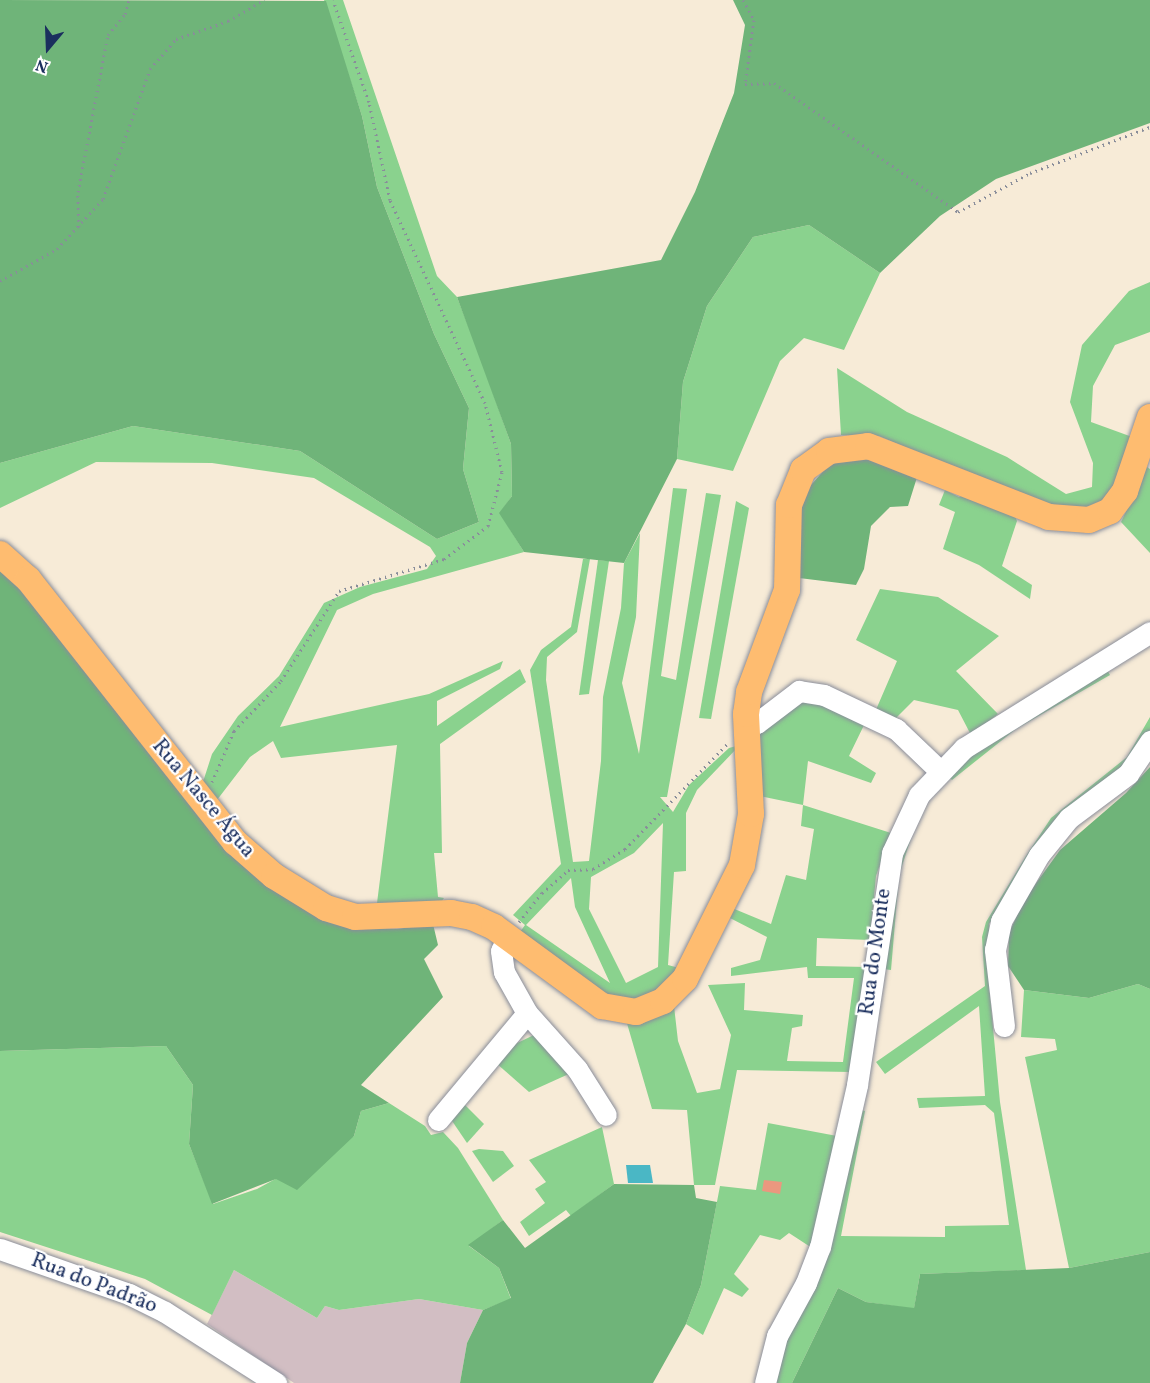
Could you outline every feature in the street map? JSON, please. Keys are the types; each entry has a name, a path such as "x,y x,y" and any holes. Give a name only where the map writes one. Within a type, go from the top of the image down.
{"main road":[{"name":"Rua Nasce Água","path":"0,554 28,579 200,799 256,862 326,908 368,918 461,914 494,927 507,939 602,1006 636,1012 670,996 695,962 746,852 751,798 746,726 749,692 787,590 790,557 787,519 792,492 803,470 820,456 839,447 881,448 1049,517 1079,521 1099,517 1118,503 1146,451 1150,417"}],"street":[{"name":"Rua do Monte","path":"765,1383 777,1336 820,1247 857,1085 892,853 919,795 964,748 1150,632"},
{"path":"746,726 757,723 799,691 824,695 896,729 940,771"},
{"path":"1004,1026 995,950 1001,921 1039,855 1062,827 1128,774 1150,741"},
{"path":"507,939 501,951 504,972 527,1013 577,1069 606,1115"},
{"path":"438,1120 527,1013"},
{"name":"Rua do Padrão","path":"0,1249 129,1294 165,1312 276,1383"}],"path":[{"path":"79,229 78,192 108,35 125,14 129,0"},
{"path":"0,281 57,249 79,229 103,200 150,69 176,39 228,21 264,0"},
{"path":"200,799 208,790 234,731 281,681 339,591 444,559 488,526 502,472 485,403 390,200 369,102 333,0"},
{"path":"742,0 754,20 745,84 774,83 958,212 1030,172 1150,127"},
{"path":"507,939 542,893 568,870 593,869 625,849 665,812 686,782 746,726"}],"shaded area":[{"path":"234,1270 317,1318 325,1306 339,1310 419,1299 483,1310 467,1343 460,1383 294,1383 207,1324"}],"green space":[{"path":"0,0 326,1 362,116 377,187 434,334 469,408 463,469 479,522 437,539 300,451 133,426 0,463"},
{"path":"324,0 343,0 437,276 457,297 478,351 511,444 512,496 500,513 524,552 373,594 337,610 280,727 429,694 503,661 500,669 437,701 437,726 520,669 526,682 440,744 442,853 434,853 438,897 444,898 439,905 376,911 397,745 281,758 273,741 250,757 217,800 201,788 212,754 238,716 279,676 324,603 360,587 427,569 436,556 430,547 314,478 212,463 96,462 0,508 0,463 133,426 300,451 437,539 479,522 463,469 469,408 434,334 377,187 362,116"},
{"path":"733,0 1150,0 1150,123 996,179 940,216 880,273 809,225 753,237 707,306 683,382 677,459 624,563 524,552 499,513 512,496 511,444 457,297 661,260 695,192 734,93 745,25"},
{"path":"809,225 880,273 844,350 804,338 780,361 733,471 677,459 683,382 707,306 753,237"},
{"path":"1150,282 1150,332 1115,345 1093,386 1091,422 1135,438 1121,485 1098,508 1046,508 879,436 841,435 837,368 907,412 1007,457 1066,494 1092,487 1093,463 1070,402 1082,345 1129,291"},
{"path":"846,458 887,459 919,471 908,506 890,507 871,526 864,569 856,585 799,578 797,524 803,494 827,467"},
{"path":"1147,467 1150,469 1150,553 1121,522"},
{"path":"673,488 687,489 661,676 676,680 706,493 721,495 667,797 660,797 673,812 689,785 729,748 740,745 697,790 686,813 686,871 674,872 668,965 679,968 671,982 642,999 624,1001 609,997 520,932 525,925 513,915 561,864 530,670 541,650 571,627 583,559 590,559 577,632 547,657 546,680 573,862 589,861 601,761 603,697 621,608 624,563 640,533 636,617 622,683 639,754","holes":["663,823 658,967 626,983 589,909 591,877 634,853","571,878 575,907 610,983 526,925"]},
{"path":"945,490 959,497 970,492 1012,509 1017,521 1002,566 1032,585 1030,599 979,565 943,549 955,512 939,505"},
{"path":"736,501 749,508 711,719 699,718"},
{"path":"598,560 609,561 589,694 579,695"},
{"path":"0,568 23,588 220,839 355,928 397,929 433,924 438,945 424,959 443,997 361,1085 389,1103 361,1111 354,1136 297,1190 276,1179 212,1204 189,1144 193,1085 166,1046 0,1051"},
{"path":"880,589 938,597 999,636 956,671 998,714 971,735 958,710 914,700 892,722 875,712 897,661 856,640"},
{"path":"1106,668 1110,675 1016,729 952,780 947,775 961,761"},
{"path":"800,698 814,698 866,721 849,756 876,773 871,783 808,761 803,805 759,796 753,735"},
{"path":"1150,717 1150,730 1131,760 1030,858 989,924 989,985 1000,1102 1026,1270 920,1274 914,1309 866,1302 838,1288 792,1383 774,1383 857,1109 865,1111 841,1236 945,1237 945,1226 1009,1225 994,1113 985,1105 919,1108 917,1098 985,1096 979,1006 885,1074 876,1062 985,986 982,937 986,922 1026,856 1051,818 1127,757"},
{"path":"1150,767 1150,989 1138,984 1089,998 1024,990 1008,966 1009,933 1024,900 1060,850 1126,793"},
{"path":"803,805 891,833 876,876 870,940 817,938 816,966 868,967 851,1072 737,1070 715,1185 694,1185 687,1110 652,1109 626,1020 674,1006 678,1041 697,1093 720,1089 731,1035 708,985 745,983 744,1010 803,1015 802,1026 792,1028 787,1061 843,1062 854,978 808,978 807,967 731,976 731,968 760,960 767,937 728,917 732,908 771,924 786,875 806,880 814,829 801,826"},
{"path":"918,817 899,875 891,970 883,969 895,871"},
{"path":"1138,984 1150,989 1150,1252 1069,1268 1025,1057 1057,1050 1055,1039 1021,1037 1024,990 1089,998"},
{"path":"534,1035 571,1073 529,1092 496,1063 513,1045"},
{"path":"166,1046 193,1085 189,1144 213,1204 257,1189 354,1136 361,1111 389,1103 425,1126 431,1135 443,1132 458,1148 503,1220 469,1246 499,1268 511,1299 483,1310 419,1299 339,1310 325,1306 317,1318 234,1270 212,1315 145,1279 0,1232 0,1051"},
{"path":"461,1101 484,1124 467,1143 448,1115"},
{"path":"768,1123 837,1136 812,1248 789,1233 780,1240 760,1235 734,1274 749,1289 742,1297 724,1288 703,1335 686,1324 701,1285 720,1186 756,1190"},
{"path":"602,1127 614,1184 571,1216 566,1210 529,1236 520,1222 545,1203 535,1189 546,1182 529,1160"},
{"path":"479,1149 503,1151 514,1166 493,1182 472,1151"},
{"path":"614,1184 694,1185 696,1198 717,1202 701,1285 686,1324 653,1383 460,1383 467,1343 483,1310 511,1298 499,1268 468,1245 503,1220 525,1248"},
{"path":"1150,1252 1150,1383 792,1383 838,1288 866,1302 914,1308 920,1274 1069,1268"}],"water":[{"path":"626,1165 650,1165 653,1183 628,1183"}],"building":[{"path":"764,1180 782,1182 780,1194 762,1191"}]}
